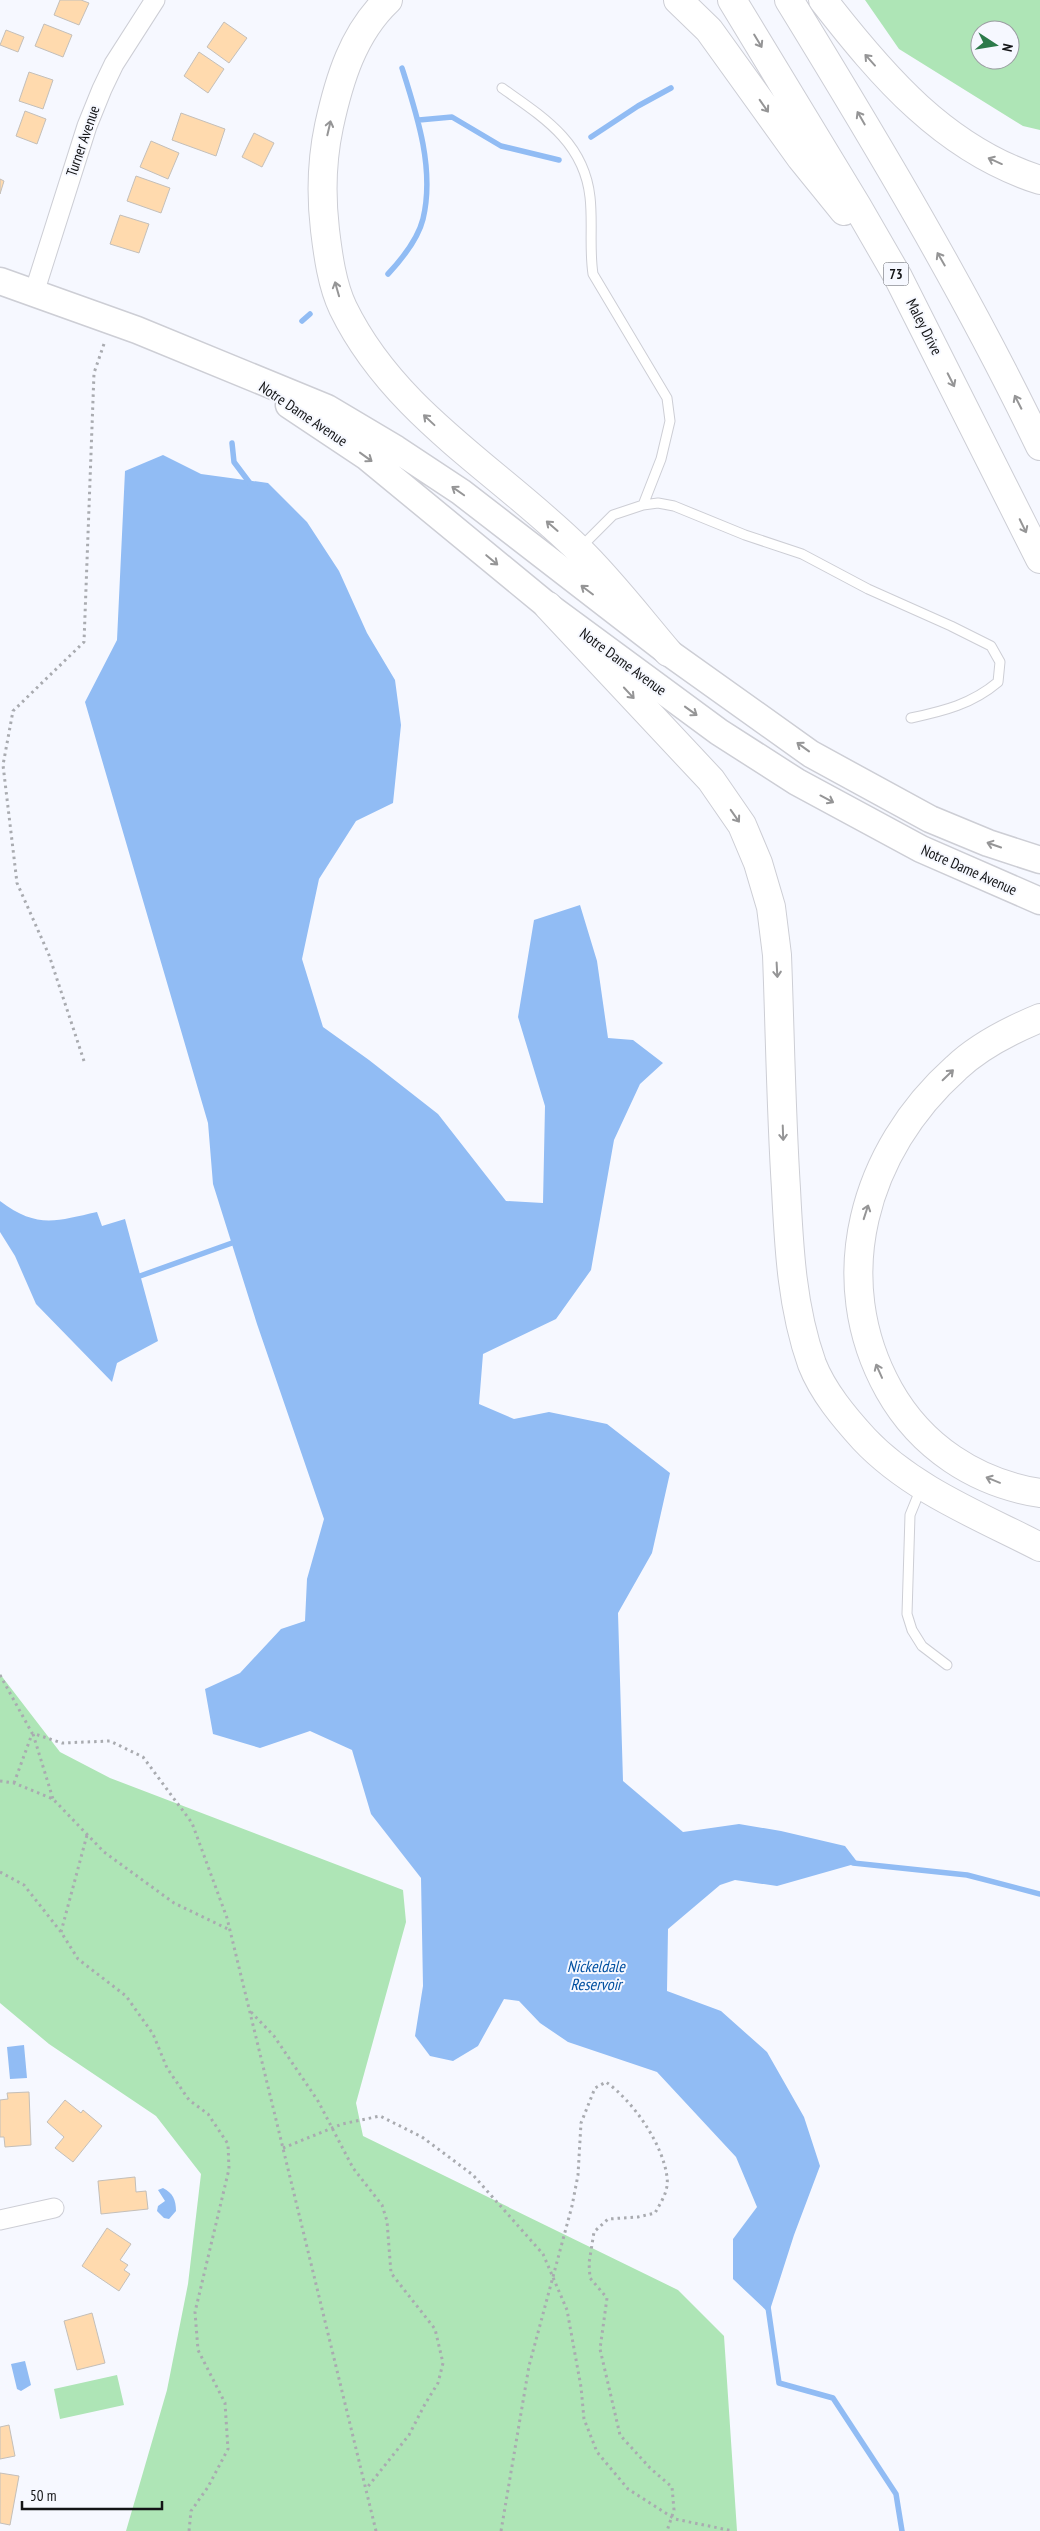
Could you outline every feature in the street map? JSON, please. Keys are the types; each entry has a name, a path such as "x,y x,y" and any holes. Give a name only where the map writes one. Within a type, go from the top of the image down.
{"highway":[{"path":"388,0 373,14 355,46 339,83 326,141 322,204 328,255 342,306 367,350 400,393 457,446 579,549 668,652"},
{"path":"678,0 709,30 801,158 898,277"},
{"name":"Maley Drive","path":"732,0 898,277 1040,559"},
{"path":"789,0 852,103 968,306 1040,446"},
{"path":"823,0 865,55 908,100 942,130 986,158 1040,180"},
{"path":"548,606 711,780 742,825 758,863 771,907 777,955 789,1248 800,1325 813,1366 833,1403 865,1440 922,1486 1040,1547"},
{"path":"1040,1018 987,1045 957,1066 930,1092 888,1154 875,1184 863,1223 857,1263 859,1298 870,1352 882,1378 906,1417 944,1454 970,1471 1006,1486 1040,1493"}],"main road":[{"name":"Notre Dame Avenue","path":"0,281 239,370 327,408 396,449 460,492 668,652 811,754 930,819 988,843 1040,860"},
{"name":"Notre Dame Avenue","path":"239,370 367,456 548,606 719,732 797,782 921,849 1040,901"}],"street":[{"name":"Turner Avenue","path":"34,293 87,126 102,89 114,64 155,0"},
{"path":"0,2220 54,2208"}],"lane":[{"path":"502,88 549,123 570,143 577,154 585,172 590,198 589,250 593,274 666,398 670,422 661,459 642,505"},
{"path":"579,549 613,515 642,505 658,503 674,506 745,535 802,554 868,589 991,646 1000,662 998,682 983,695 952,709 911,718"},
{"path":"922,1486 910,1515 907,1614 912,1630 922,1646 947,1665"}],"path":[{"path":"84,1062 49,955 17,883 3,765 13,711 84,642 94,373 112,322"},
{"path":"0,1675 32,1733 53,1798 104,1852 174,1904 230,1930"},
{"path":"14,1783 32,1733"},
{"path":"32,1733 62,1743 110,1741 143,1756 192,1823 230,1930 376,2531"},
{"path":"0,1781 14,1783 53,1798"},
{"path":"61,1932 88,1835"},
{"path":"0,1872 24,1885 61,1932 78,1959 126,1996 153,2034 167,2068 188,2100 208,2114 228,2144 229,2169 195,2312 198,2350 225,2403 228,2448 208,2487 191,2511 189,2531"},
{"path":"249,2011 274,2036 318,2101 354,2168 382,2204 387,2221 391,2273 435,2329 443,2362 438,2384 424,2404 409,2435 366,2489"},
{"path":"501,2531 529,2366 575,2190 581,2123 595,2088 606,2082 628,2101 646,2126 659,2151 667,2178 665,2196 654,2213 638,2217 608,2219 594,2232 589,2263 590,2278 607,2298 600,2349 620,2435 650,2468 672,2487 674,2510 667,2531"},
{"path":"282,2148 332,2128 380,2116 422,2137 473,2174 543,2254 567,2310 581,2387 584,2419 597,2452 628,2490 672,2517 733,2531"}],"green space":[{"path":"865,0 1040,0 1040,130 1023,126 899,49"},
{"path":"0,1674 60,1752 110,1778 403,1890 406,1922 356,2103 363,2136 678,2290 724,2336 737,2531 126,2531 167,2390 188,2284 201,2174 156,2116 49,2044 0,2003"},
{"path":"117,2375 124,2405 60,2419 54,2389"}],"water":[{"name":"Nickeldale Reservoir","path":"163,455 201,474 268,483 307,522 339,571 367,633 395,680 401,725 393,803 356,821 319,879 302,959 323,1027 438,1114 506,1201 543,1203 545,1106 518,1017 534,920 580,905 597,961 608,1038 633,1040 663,1063 640,1084 614,1140 591,1270 556,1319 483,1354 479,1404 514,1419 549,1412 607,1424 670,1473 652,1553 618,1613 623,1781 683,1832 739,1824 781,1831 845,1846 858,1863 777,1886 735,1880 720,1885 668,1929 667,1991 721,2011 767,2052 804,2117 820,2166 794,2235 769,2313 733,2279 733,2239 757,2207 736,2157 657,2072 568,2042 540,2023 519,2001 504,1999 478,2046 453,2061 430,2056 415,2036 423,1986 421,1878 371,1814 352,1750 310,1731 260,1748 213,1734 205,1689 240,1673 281,1629 305,1621 307,1579 324,1519 257,1324 213,1184 208,1123 85,702 117,640 125,471"},
{"path":"0,1201 25,1216 36,1219 58,1220 97,1212 102,1226 125,1219 158,1341 117,1363 112,1382 36,1304 15,1256 0,1232"},
{"path":"24,2045 27,2078 10,2079 7,2047"},
{"path":"163,2188 172,2195 175,2203 176,2211 169,2219 164,2218 157,2211 158,2206 165,2201 158,2190"},
{"path":"25,2361 31,2385 21,2391 17,2389 11,2364"}],"building":[{"path":"60,0 81,0 89,3 79,25 54,15"},
{"path":"224,22 247,38 229,63 207,47"},
{"path":"44,24 72,35 63,57 35,46"},
{"path":"6,30 24,37 18,52 0,45"},
{"path":"199,52 224,69 208,93 184,76"},
{"path":"29,72 53,80 43,109 19,101"},
{"path":"25,111 46,119 37,144 16,136"},
{"path":"181,113 225,129 216,156 172,140"},
{"path":"254,133 274,143 262,167 242,157"},
{"path":"151,141 179,153 168,179 140,167"},
{"path":"136,176 170,188 161,213 127,201"},
{"path":"0,179 4,181 0,194"},
{"path":"120,215 149,224 139,253 110,244"},
{"path":"29,2092 31,2145 5,2147 4,2137 0,2137 0,2100 8,2099 7,2093"},
{"path":"65,2100 81,2113 83,2110 102,2126 73,2162 55,2148 64,2137 47,2122"},
{"path":"135,2177 136,2192 146,2191 148,2209 101,2214 98,2181"},
{"path":"107,2228 131,2244 120,2260 128,2265 124,2270 130,2274 119,2291 82,2266"},
{"path":"92,2313 105,2363 77,2370 64,2321"},
{"path":"9,2425 15,2456 0,2459 0,2427"},
{"path":"0,2473 19,2476 10,2525 0,2523"}],"waterway":[{"path":"388,274 404,255 417,234 423,219 426,200 427,181 423,142 402,68"},
{"path":"591,137 638,106 671,88"},
{"path":"419,120 452,117 501,146 559,160"},
{"path":"302,321 310,314"},
{"path":"232,443 234,462 252,486"},
{"path":"140,1276 232,1243"},
{"path":"853,1863 967,1875 1040,1894"},
{"path":"768,2307 779,2383 833,2398 896,2494 902,2531"}]}
